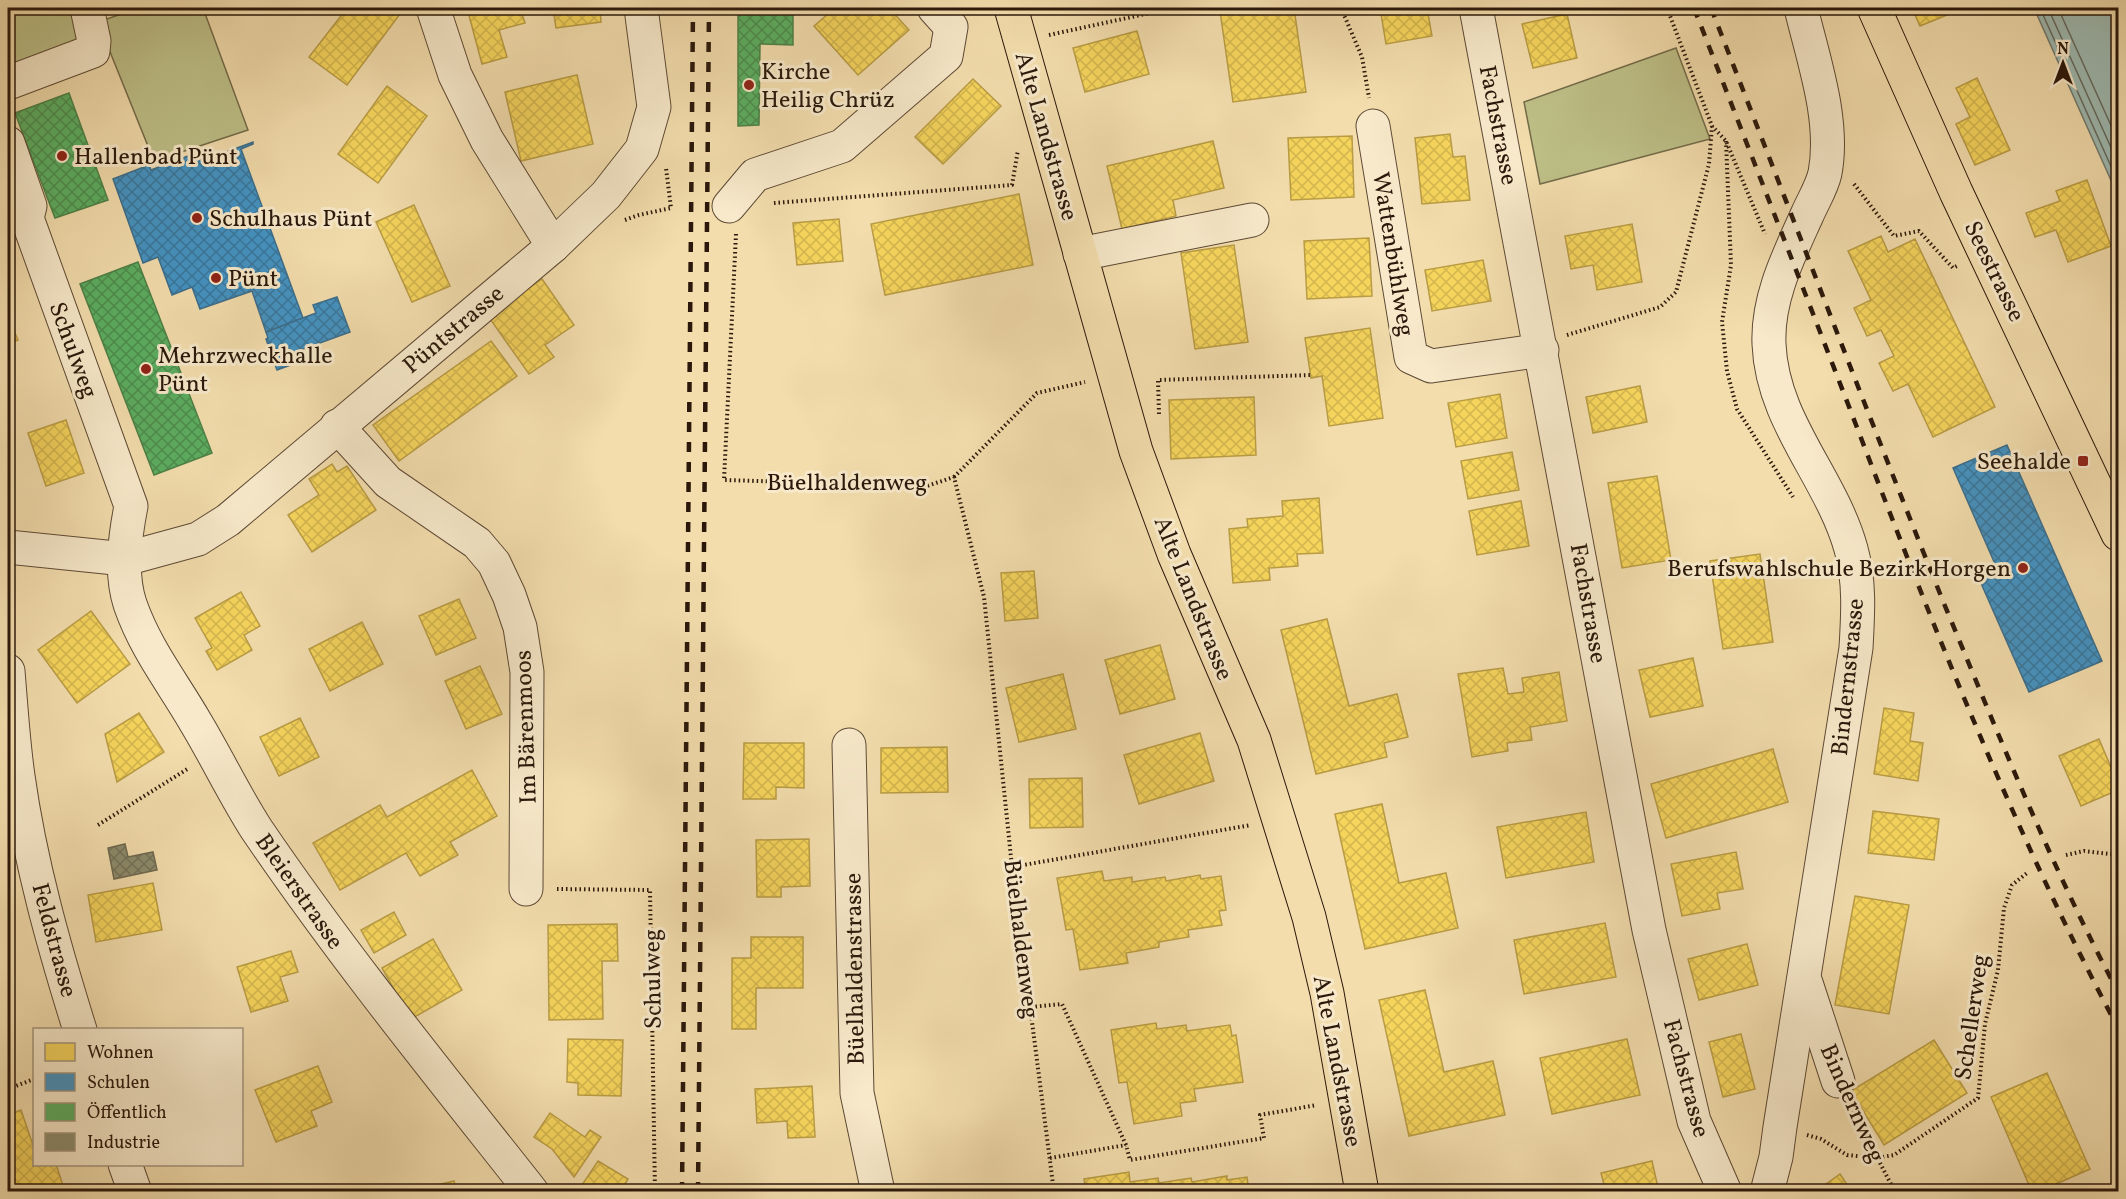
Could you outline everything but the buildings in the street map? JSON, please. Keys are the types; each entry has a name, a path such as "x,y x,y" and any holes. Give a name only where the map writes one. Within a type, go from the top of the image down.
{"main road":[{"name":"Alte Landstrasse","path":"1011,8 1136,451 1174,555 1254,740 1309,917 1328,993 1362,1191"},
{"name":"Seestrasse","path":"1874,8 1956,192 2118,534"}],"street":[{"path":"8,83 93,51 94,41 87,8"},
{"path":"434,8 455,75 488,140 553,246"},
{"name":"Püntstrasse","path":"125,559 198,539 228,520 553,246 606,195 642,149 654,107 641,8"},
{"path":"729,206 755,175 842,146 946,56 951,27 934,8"},
{"name":"Fachstrasse","path":"1476,8 1552,344 1649,930 1694,1121 1725,1191"},
{"name":"Bindernstrasse","path":"1767,1191 1776,1157 1856,648 1859,609 1851,548 1840,518 1780,403 1769,344 1771,309 1782,271 1824,174 1828,140 1825,114 1801,8"},
{"name":"Wattenbühlweg","path":"1373,126 1411,357 1431,366 1552,344"},
{"name":"Schulweg","path":"8,143 30,206 27,218 131,506 125,539 125,559"},
{"path":"1080,254 1252,220"},
{"name":"Im Bärenmoos","path":"337,426 388,482 477,543 494,563 509,595 520,627 527,672 526,889"},
{"path":"8,552 125,559"},
{"name":"Bleierstrasse","path":"125,559 125,578 130,603 148,646 195,721 256,827 344,954 532,1191"},
{"name":"Feldstrasse","path":"8,671 18,775 33,858 59,962 80,1028"},
{"name":"Büelhaldenstrasse","path":"849,745 857,1093 878,1191"},
{"name":"Bindernweg","path":"1804,978 1838,1081"},
{"path":"126,1166 135,1191"}],"path":[{"path":"1043,36 1173,8"},
{"path":"1341,8 1362,57 1373,126"},
{"path":"1667,8 1712,126 1726,141 1767,238"},
{"path":"1552,344 1659,307 1677,292 1709,164 1712,126"},
{"path":"729,206 1012,185 1018,145"},
{"path":"664,158 669,180 671,208"},
{"path":"1851,181 1894,236 1919,231 1953,268 1963,263"},
{"name":"Büelhaldenweg","path":"729,206 736,232 724,480 927,486 954,477 984,597 1012,867 1054,1191"},
{"path":"954,477 1037,393 1085,382 1084,372"},
{"path":"1160,420 1158,381 1311,375"},
{"path":"98,825 195,765 221,767"},
{"path":"1012,867 1262,823"},
{"path":"2066,855 2084,851 2118,855"},
{"name":"Schellerweg","path":"1780,1127 1821,1139 1847,1155 1876,1158 1894,1155 1978,1098 1985,1024 1998,970 2004,908 2012,885 2027,873"},
{"name":"Schulweg","path":"526,889 651,890 655,1191"},
{"path":"1031,1007 1062,1004 1126,1145 1130,1160 1264,1138 1260,1115 1324,1103"},
{"path":"8,1089 33,1079"},
{"name":"Bindernweg","path":"1838,1081 1895,1191"},
{"path":"1050,1158 1126,1145"}],"green space":[{"path":"8,8 72,8 86,46 8,76"},
{"path":"139,8 203,8 248,130 154,161 98,22"},
{"path":"1676,48 1710,139 1540,184 1524,102"}],"water":[{"path":"2034,8 2118,8 2118,196"}],"railway":[{"path":"682,1192 693,8"},
{"path":"698,1192 709,8"},
{"path":"1694,8 1913,572 1976,727 2044,879 2118,1028"},
{"path":"1711,8 1945,606 2048,850 2118,992"}],"place":[{"name":"Kirche Heilig Chrüz","path":"749,85"},
{"name":"Hallenbad Pünt","path":"62,156"},
{"name":"Schulhaus Pünt","path":"197,218"},
{"name":"Pünt","path":"216,278"},
{"name":"Mehrzweckhalle Pünt","path":"146,369"},
{"name":"Seehalde","path":"2083,461"},
{"name":"Berufswahlschule Bezirk Horgen","path":"2023,568"}]}
